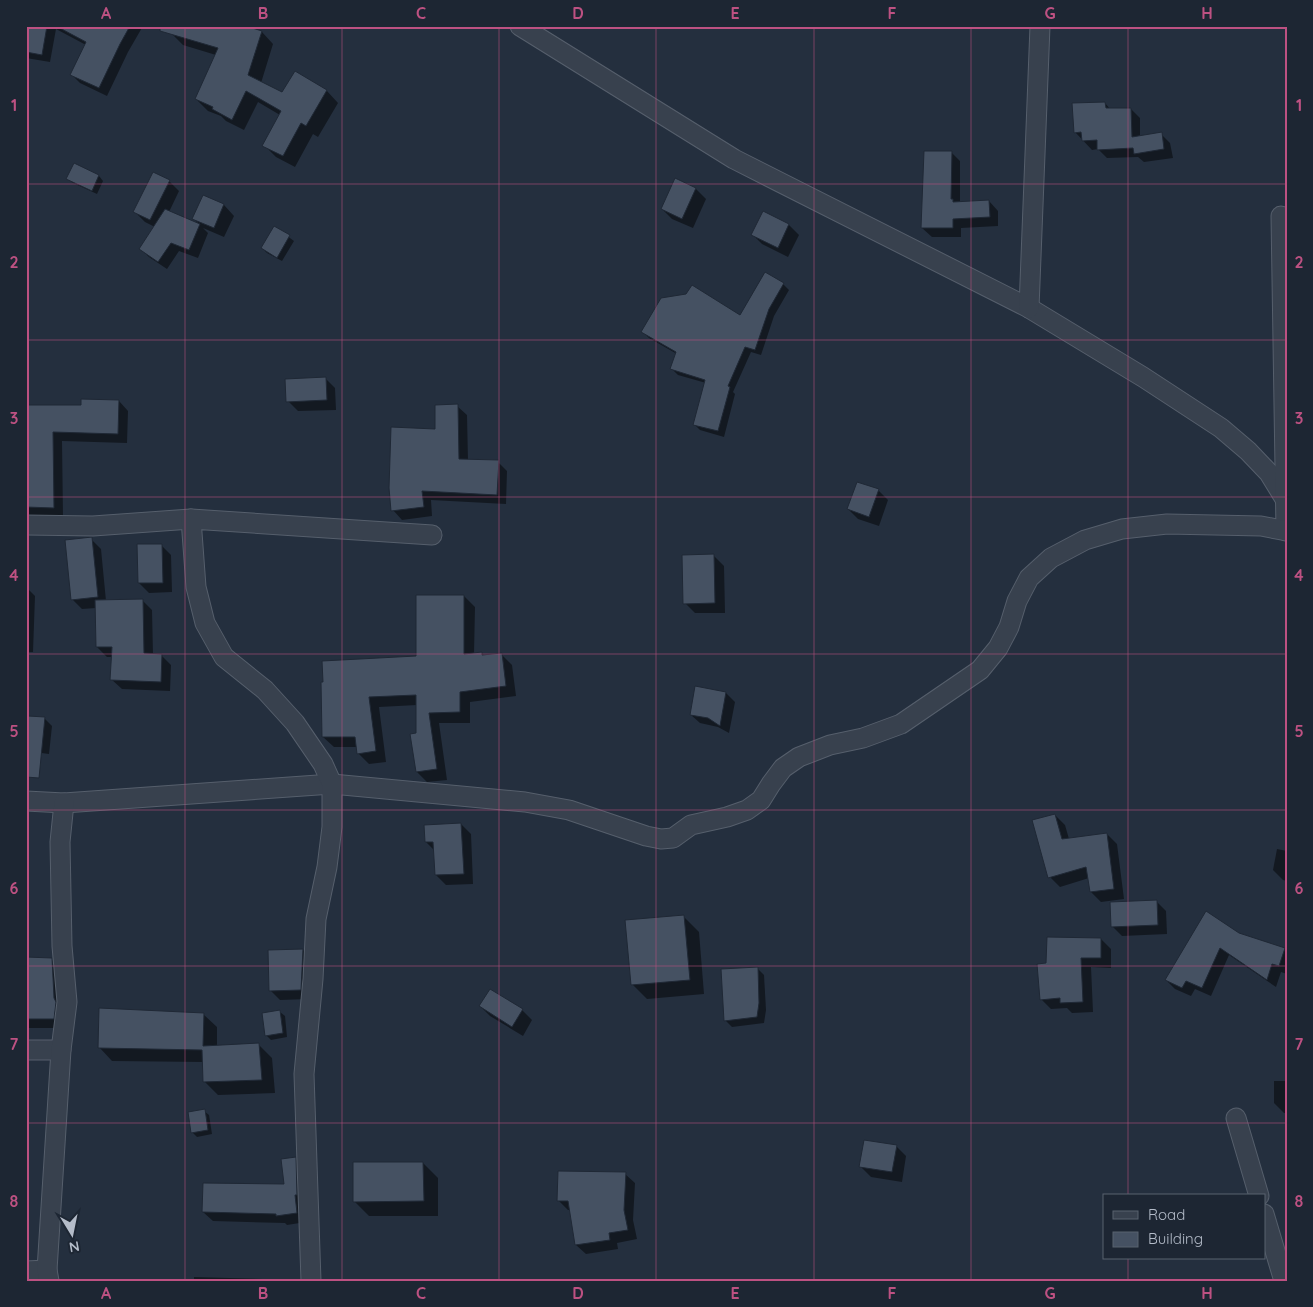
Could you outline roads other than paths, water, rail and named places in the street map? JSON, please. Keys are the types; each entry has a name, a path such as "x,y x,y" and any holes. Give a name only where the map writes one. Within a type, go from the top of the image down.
{"street":[{"path":"520,26 734,159 1029,308 1143,377 1221,428 1248,451 1269,473 1285,500"},
{"path":"1029,308 1040,26"},
{"path":"26,801 64,803 332,784 525,802 568,810 646,836 661,839 673,838 691,825 727,817 747,810 761,800 784,768 799,757 830,745 863,738 901,724 980,670 998,648 1010,627 1017,601 1029,578 1051,558 1085,540 1122,529 1167,524 1261,526 1286,531 1281,216"},
{"path":"191,520 196,587 205,623 224,657 265,690 295,723 324,764 332,784 332,827 327,867 316,919 313,979 304,1074 311,1281"},
{"path":"26,525 93,526 191,520 432,535"},
{"path":"26,1271 48,1276 61,1050 67,1002 62,946 60,852 64,803"},
{"path":"26,1050 61,1050"},
{"path":"1236,1118 1258,1194"},
{"path":"1266,1221 1284,1281"}]}
